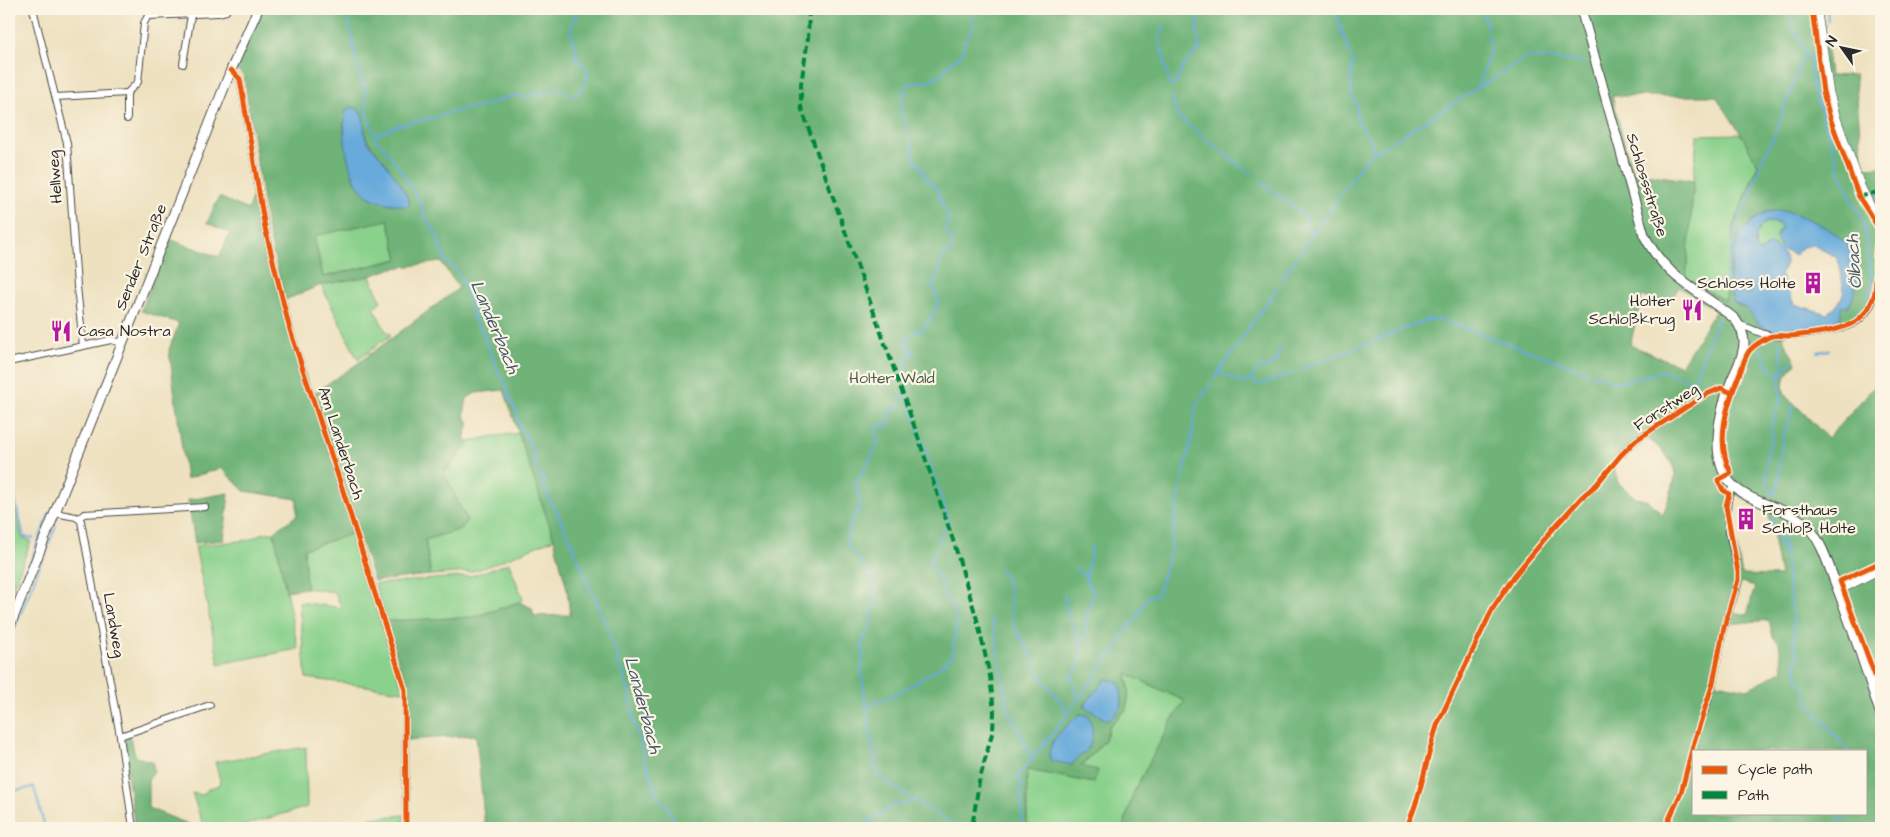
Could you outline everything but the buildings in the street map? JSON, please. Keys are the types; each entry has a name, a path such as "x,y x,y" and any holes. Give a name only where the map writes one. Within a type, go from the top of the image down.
{"main road":[{"name":"Sender Straße","path":"9,628 231,70 258,9"},
{"name":"Schlossstraße","path":"1581,9 1639,222 1650,247 1672,274 1723,310 1740,325"},
{"path":"1740,325 1744,343 1742,354 1728,390 1722,413 1718,449 1722,468 1733,486 1753,499 1792,515 1810,529 1819,543 1838,591 1881,715"}],"street":[{"name":"Hellweg","path":"33,9 66,143 83,346"},
{"path":"145,9 148,16"},
{"path":"1817,9 1828,91 1861,187 1881,222"},
{"path":"148,16 218,14 226,11"},
{"path":"183,64 192,15"},
{"path":"56,97 127,93 134,88 138,82 144,23 148,16"},
{"name":"Am Landerbach","path":"231,70 240,79 265,228 290,330 346,500 404,690 406,828"},
{"path":"127,93 127,119"},
{"path":"1740,325 1770,336 1790,336 1816,333 1856,322 1873,303 1877,280 1876,258 1881,233"},
{"path":"1742,354 1770,336"},
{"path":"9,362 111,340 122,343"},
{"name":"Forstweg","path":"1621,455 1636,440 1705,395 1721,388 1728,390"},
{"path":"1705,710 1713,683 1724,627 1738,580 1726,506 1728,494 1733,486"},
{"path":"55,513 79,518 84,514 205,507"},
{"name":"Landweg","path":"79,518 120,736 133,828"},
{"path":"1838,591 1881,569"},
{"path":"120,736 210,705"}],"green space":[{"name":"Holter Wald","path":"261,9 1822,9 1830,76 1855,75 1863,168 1881,167 1881,281 1874,281 1869,302 1860,315 1844,322 1824,325 1837,321 1841,316 1840,308 1850,249 1783,210 1766,212 1740,233 1733,258 1729,289 1737,305 1748,310 1767,327 1783,330 1784,341 1796,363 1784,381 1785,394 1828,438 1881,379 1881,828 1123,828 1134,791 1172,720 1185,701 1127,674 1129,692 1126,710 1110,725 1105,740 1081,766 1098,770 1094,783 1027,770 1027,828 485,828 476,735 408,740 407,690 386,621 474,617 519,602 532,608 534,616 570,615 567,589 554,539 504,390 476,393 467,398 464,415 469,423 464,439 470,442 444,473 467,520 461,529 425,540 431,575 374,581 314,393 357,364 459,288 441,262 393,268 370,276 321,285 285,300 267,227 244,76 235,68","holes":["1612,96 1716,96 1741,134 1758,165 1734,225 1725,301 1686,278 1694,181 1632,172","362,113 366,138 389,168 407,197 396,204 386,204 354,180 343,123","388,220 398,259 323,277 314,236","1679,287 1716,310 1681,366 1630,345 1642,296 1668,305","1644,436 1658,447 1671,462 1675,473 1663,515 1649,501 1636,498 1618,483 1614,467 1622,456","1733,492 1750,502 1768,509 1780,576 1742,575 1729,507","1741,582 1755,586 1747,615 1733,612","1769,620 1773,637 1779,643 1783,670 1748,689 1716,683 1721,645 1728,624","1106,679 1121,687 1122,706 1114,716 1107,720 1084,705","1079,714 1087,715 1084,752 1076,757 1072,765 1057,737"]},
{"path":"1741,134 1758,165 1734,225 1725,301 1686,278 1697,135"},
{"path":"256,185 271,267 355,533 304,549 306,588 286,591 274,532 297,515 297,499 244,491 221,468 186,479 169,350 179,323 141,311 169,239 219,257 230,233 207,223 219,197 248,210"},
{"path":"388,219 398,259 323,277 314,236"},
{"path":"1767,222 1777,223 1782,227 1777,233 1778,244 1781,247 1779,249 1773,245 1766,246 1760,252 1756,250 1755,241 1759,230"},
{"path":"370,276 381,301 374,308 385,330 391,335 358,360 321,285"},
{"path":"1746,283 1752,289 1746,295 1740,289"},
{"path":"519,433 554,539 470,572 431,575 425,540 461,529 444,473 470,442 488,437"},
{"path":"9,482 22,538 31,541 9,598"},
{"path":"229,493 224,540 195,543 188,500"},
{"path":"274,532 298,649 219,664 195,546 249,540 261,534"},
{"path":"355,533 377,611 403,691 306,678 299,602 342,608 334,592 306,588 304,549"},
{"path":"509,563 523,599 519,602 474,617 386,621 375,584 471,576"},
{"path":"1127,674 1185,701 1172,720 1134,791 1123,828 1027,828 1026,769 1094,783 1081,767 1105,740 1110,725 1126,710 1129,692"},
{"path":"129,735 136,757 153,762 154,772 148,780 148,808 198,828 135,828 122,738"},
{"path":"306,747 307,807 235,828 204,828 192,793 203,795 208,789 221,784 215,762"},
{"path":"404,815 404,828 322,828 320,823"}],"water":[{"path":"351,107 360,111 366,138 401,185 410,204 407,207 376,200 366,195 359,188 350,167 345,142 346,110"},
{"path":"1783,210 1810,220 1837,235 1849,248 1855,272 1855,292 1848,307 1841,307 1841,316 1835,321 1804,330 1770,330 1761,326 1747,309 1734,303 1729,289 1730,277 1740,233 1766,212","holes":["1767,222 1777,223 1782,227 1775,237 1781,247 1779,249 1770,244 1760,252 1756,249 1756,237 1758,230","1813,245 1836,257 1840,265 1844,292 1838,304 1827,314 1794,304 1780,274 1786,263 1783,250 1795,255 1803,247","1743,283 1750,284 1752,289 1750,294 1747,295 1740,290"]},
{"path":"1106,679 1117,681 1121,687 1122,706 1114,716 1107,720 1084,705"},
{"path":"1079,714 1087,715 1090,719 1093,734 1088,749 1072,765 1051,761 1049,754 1053,741"}],"waterway":[{"path":"347,9 349,26 354,41 352,45 357,65 361,71 361,82 366,87 367,111 376,135"},
{"name":"Landerbach","path":"578,9 571,28 572,39 577,50 574,57 587,69 587,77 580,91 574,96 557,89 547,93 536,93 527,97 515,95 478,107 462,109 399,125 376,135 375,139 382,145 400,169 421,203 424,216 439,238 439,246 447,263 458,272 468,295 473,317 505,382 508,394 517,413 518,424 525,433 533,452 537,469 544,481 550,501 575,550 589,587 597,600 599,610 618,657 617,663 624,675 624,681 629,691 634,722 657,796 668,808 679,828"},
{"path":"908,135 900,105 905,89 910,84 929,82 934,77 940,76 948,65 963,53 964,42 973,29 972,20 977,9"},
{"path":"1165,25 1159,37 1170,86 1175,84 1185,64 1200,48 1197,32 1200,9"},
{"path":"1332,9 1337,17 1350,54"},
{"path":"1484,9 1487,28"},
{"name":"Ölbach","path":"1731,293 1724,289 1724,281 1736,226 1743,206 1749,199 1805,52 1792,25 1792,19 1787,9"},
{"path":"1827,9 1828,22"},
{"path":"1477,88 1491,49 1488,33"},
{"path":"1811,58 1813,50"},
{"name":"Ölbach","path":"1805,52 1810,59 1812,86 1836,157 1839,172 1864,225 1872,283 1868,303"},
{"path":"1281,280 1366,158 1527,57 1585,62"},
{"path":"1353,60 1352,94 1357,107 1357,120 1369,137 1374,152"},
{"path":"1172,94 1177,116 1252,175"},
{"path":"904,390 909,383 905,369 908,355 914,353 906,343 907,339 918,330 923,330 936,309 939,299 932,286 942,258 952,249 951,236 946,232 948,214 942,205 935,186 925,178 923,170 914,159 910,142"},
{"path":"1855,157 1867,189"},
{"path":"1260,181 1307,218 1307,225 1314,232"},
{"path":"1876,197 1881,197"},
{"path":"1213,380 1277,288"},
{"path":"1592,374 1617,382 1663,371 1692,381 1718,317"},
{"path":"1302,369 1430,319 1444,321 1586,372"},
{"name":"Ölbach","path":"1780,376 1782,367 1781,343"},
{"path":"1250,380 1260,367 1266,369 1271,364 1276,363 1280,347"},
{"name":"Ölbach","path":"1760,350 1771,371 1780,376 1780,402 1771,426 1772,437 1768,452 1766,474 1768,488 1774,495 1778,480 1782,443 1794,405"},
{"name":"Ölbach","path":"1818,352 1829,350"},
{"name":"Ölbach","path":"1782,375 1792,361"},
{"path":"1218,372 1244,383 1250,380 1259,385 1294,373"},
{"path":"1182,481 1191,441 1196,405 1211,384"},
{"path":"905,388 950,525"},
{"path":"854,553 846,542 850,530 850,522 860,505 856,482 877,445 876,429 880,425 886,427 891,419 889,411 898,408 901,403 900,394"},
{"path":"9,473 24,537 33,538"},
{"path":"1022,828 1020,791 1022,784 1017,777 1057,728 1114,652 1124,632 1138,616 1146,599 1150,595 1155,596 1158,593 1169,556 1181,485"},
{"path":"9,614 50,512"},
{"name":"Ölbach","path":"1771,518 1777,540 1785,554 1795,637 1794,646 1798,654 1797,677 1804,688 1809,704 1847,750"},
{"name":"Ölbach","path":"1782,521 1785,554"},
{"path":"9,643 56,526"},
{"path":"938,544 944,528"},
{"path":"1080,696 1074,690 1075,684 1071,678 1080,663 1082,655 1079,645 1086,636 1085,623 1090,601 1094,595 1086,579 1092,546"},
{"path":"867,706 887,699 915,683 944,664 953,654 955,612 947,601 940,579 929,562 938,549"},
{"path":"857,557 876,584 870,627 862,643 861,672 877,776 958,828"},
{"path":"999,568 1004,574 1008,586 1014,627 1032,655 1040,676 1062,703 1066,714"},
{"path":"1076,569 1086,577"},
{"path":"1065,595 1065,608 1081,642"},
{"path":"992,618 1008,712 1023,738 1032,759"},
{"path":"9,792 34,787 45,828"},
{"path":"859,828 895,805 916,801"},
{"name":"Ölbach","path":"1834,828 1841,818 1852,817 1856,814"}],"marked path":[{"path":"809,9 808,39 801,84 801,107 955,546 978,623 990,676 994,712 993,730 979,782 972,828"},
{"path":"1859,197 1881,193"}],"cycle path":[{"path":"1812,9 1823,92 1830,118 1859,197 1881,232"},
{"path":"231,70 240,79 265,228 290,330 405,690 406,828"},
{"path":"1665,828 1681,793 1694,742 1713,683 1724,627 1738,580 1726,506 1729,494 1723,490 1718,480 1731,473 1726,460 1723,434 1736,382 1749,352 1757,344 1769,337 1777,335 1791,336 1837,329 1860,318 1869,308 1874,297 1877,244 1881,233"},
{"path":"1406,828 1420,789 1438,723 1493,608 1515,575 1553,529 1636,440 1705,395 1721,388 1732,393"},
{"path":"1881,562 1840,581 1881,692"}],"place":[{"name":"Schloss Holte","path":"1813,283"},
{"name":"Holter Schloßkrug","path":"1692,310"},
{"name":"Casa Nostra","path":"61,331"},
{"name":"Forsthaus Schloß Holte","path":"1746,519"}]}
